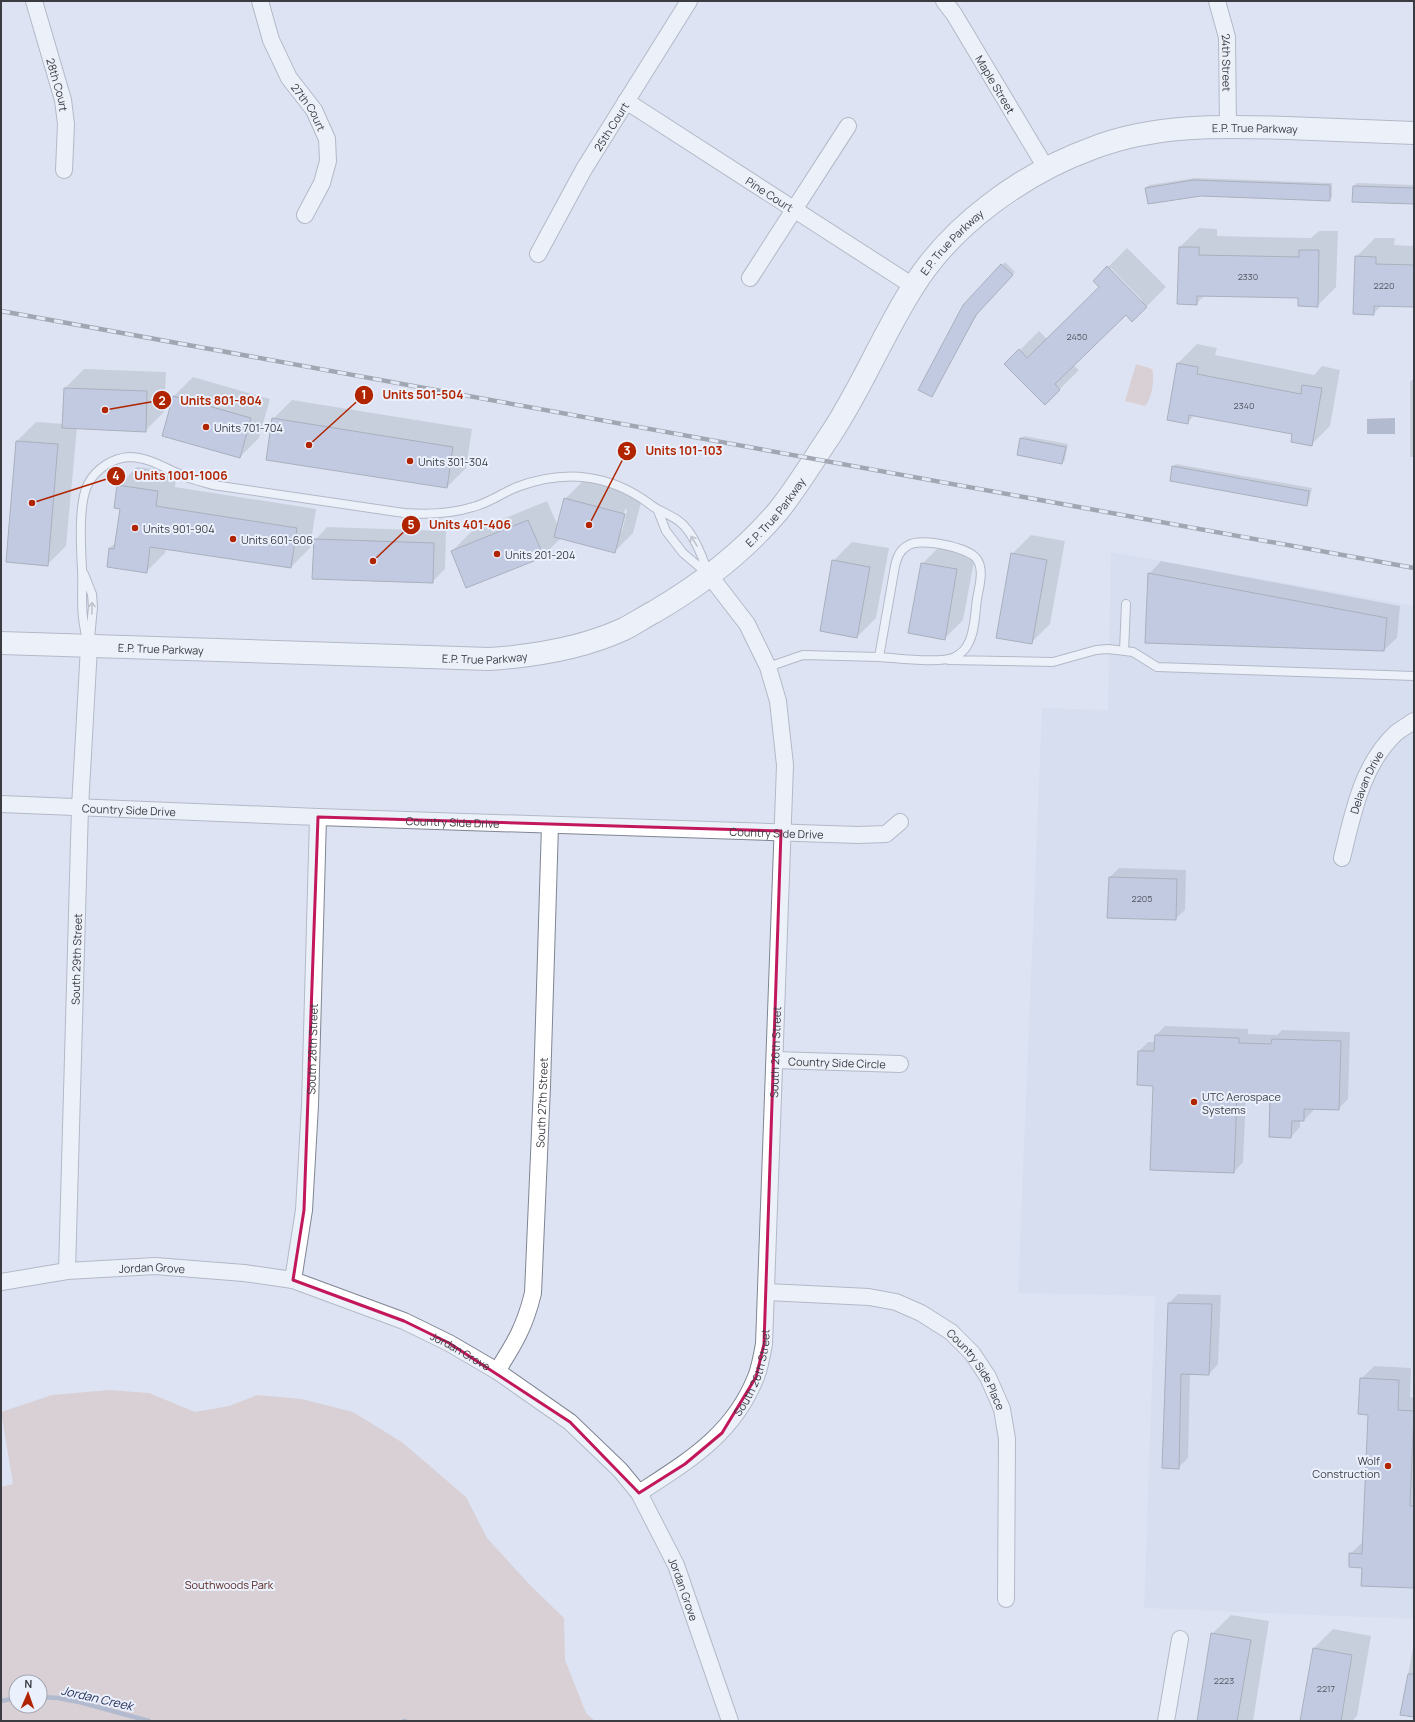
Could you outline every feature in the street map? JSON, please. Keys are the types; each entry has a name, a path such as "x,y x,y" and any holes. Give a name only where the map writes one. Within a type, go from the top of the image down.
{"main road":[{"name":"E.P. True Parkway","path":"1,644 468,659 512,658 558,650 624,629 694,588 710,576 750,541 775,514 794,490 832,432 914,286 937,255 966,224 999,199 1046,168 1095,147 1130,136 1165,130 1228,126 1414,133"}],"street":[{"name":"28th Court","path":"34,1 63,100 66,124 64,170"},
{"name":"27th Court","path":"260,1 271,40 289,78 314,110 327,139 328,161 322,183 305,215"},
{"name":"25th Court","path":"538,254 584,169 689,1"},
{"name":"Maple Street","path":"944,1 954,14 1046,168"},
{"name":"24th Street","path":"1217,1 1227,37 1228,126"},
{"name":"Pine Court","path":"626,101 795,208 914,286"},
{"path":"750,278 848,126"},
{"name":"South 26th Street","path":"639,1493 685,1464 722,1433 742,1403 756,1377 764,1344 767,1292 784,765 778,701 768,667 747,624 710,576"},
{"name":"South 29th Street","path":"67,1271 80,807 89,647"},
{"name":"Delavan Drive","path":"1342,858 1357,800 1367,773 1383,748 1397,733 1414,721"},
{"name":"Country Side Drive","path":"1,804 318,817 781,831 858,835 886,834 900,822"},
{"name":"South 28th Street","path":"293,1280 304,1210 310,1105 318,817"},
{"name":"South 27th Street","path":"497,1372 519,1336 528,1316 533,1292 542,1086 550,825"},
{"name":"Country Side Circle","path":"775,1060 900,1064"},
{"name":"Jordan Grove","path":"1,1282 67,1271 155,1266 244,1273 293,1280 404,1321 449,1343 497,1372 570,1422 620,1470 639,1493 676,1565 730,1721"},
{"name":"Country Side Place","path":"767,1292 869,1297 896,1302 921,1313 951,1332 972,1353 988,1377 1002,1408 1007,1439 1006,1600"},
{"path":"1166,1721 1180,1640"}],"lane":[{"path":"89,647 93,607 92,594 82,569 83,504 88,485 95,474 105,465 117,459 129,457 143,458 185,477 213,485 404,513 428,515 452,513 475,507 516,487 538,480 561,476 583,476 605,480 623,487 640,497 658,511 680,522 696,543 710,576"},
{"path":"658,511 666,531 683,552 710,576"},
{"path":"879,657 898,555 907,546 918,542 960,549 971,554 977,559 981,567 981,580 969,643 963,651 955,657 942,660"},
{"path":"1124,651 1126,604"},
{"path":"768,667 803,655 1053,662 1096,650 1108,649 1133,652 1157,667 1414,676"}],"highlighted area":[{"path":"318,817 781,831 764,1344 756,1377 722,1433 685,1464 639,1493 570,1422 449,1343 404,1321 293,1280 304,1210"}],"shaded area":[{"path":"1395,418 1395,434 1367,434 1367,419"},
{"path":"1111,552 1414,606 1414,1619 1144,1608 1155,1296 1018,1293 1042,708 1108,710"}],"green space":[{"path":"1136,364 1152,369 1153,373 1151,394 1145,406 1125,401"},
{"name":"Southwoods Park","path":"109,1390 149,1393 195,1412 229,1406 257,1395 302,1399 353,1412 403,1443 466,1497 487,1538 529,1584 564,1618 565,1660 586,1713 595,1721 1,1721 1,1487 13,1484 1,1412 52,1395"}],"building":[{"path":"1193,180 1330,185 1330,201 1201,196 1148,204 1145,188"},
{"path":"1353,186 1414,188 1414,204 1352,202"},
{"path":"1179,247 1199,247 1199,255 1299,257 1299,250 1319,250 1318,307 1298,306 1298,298 1197,296 1197,305 1177,304"},
{"path":"1355,256 1376,257 1376,264 1414,265 1414,307 1374,306 1374,315 1353,314"},
{"path":"1001,264 1013,275 976,315 932,397 918,390 963,305"},
{"path":"1107,266 1147,307 1132,322 1126,315 1055,384 1060,390 1045,405 1004,364 1019,349 1027,358 1099,287 1093,281"},
{"path":"1177,363 1198,367 1197,374 1301,394 1302,385 1322,388 1312,446 1291,442 1292,434 1189,415 1188,424 1167,420"},
{"path":"64,388 147,391 146,432 62,428"},
{"name":"Units 701-704","path":"173,396 251,418 240,458 162,436"},
{"path":"272,418 453,447 447,488 266,460"},
{"path":"1020,438 1066,447 1062,464 1017,455"},
{"path":"16,441 58,444 48,566 6,562"},
{"path":"1172,466 1309,491 1307,506 1170,481"},
{"path":"117,485 158,491 156,506 297,528 291,568 150,547 147,573 107,567 109,548 114,549 120,509 114,508"},
{"path":"564,498 625,514 615,553 554,537"},
{"name":"Units 201-204","path":"528,520 544,557 466,588 451,551"},
{"path":"314,539 434,543 433,583 312,579"},
{"path":"1011,553 1047,560 1032,644 996,638"},
{"path":"832,560 870,567 857,638 820,631"},
{"path":"921,563 957,569 945,640 908,633"},
{"path":"1148,573 1387,618 1384,651 1145,643"},
{"path":"1109,877 1177,879 1176,920 1107,918"},
{"name":"UTC Aerospace Systems","path":"1155,1035 1239,1038 1239,1043 1271,1044 1272,1039 1341,1041 1339,1110 1304,1109 1304,1121 1292,1121 1291,1138 1269,1137 1270,1096 1237,1094 1234,1173 1150,1170 1153,1086 1137,1085 1138,1051 1154,1051"},
{"path":"1168,1303 1212,1304 1209,1375 1181,1374 1179,1469 1162,1468"},
{"name":"Wolf Construction","path":"1360,1378 1399,1380 1398,1410 1414,1411 1410,1506 1414,1506 1414,1588 1361,1586 1362,1568 1349,1567 1349,1553 1362,1554 1368,1415 1358,1414"},
{"path":"1211,1633 1251,1640 1237,1721 1197,1721"},
{"path":"1313,1648 1352,1655 1341,1721 1300,1721"},
{"path":"1408,1674 1414,1674 1414,1717 1400,1715"}],"waterway":[{"name":"Jordan Creek","path":"48,1697 79,1702 149,1721"},
{"name":"Jordan Creek","path":"1,1701 8,1700"}],"railway":[{"path":"1,311 1414,568"}],"place":[{"name":"Units 801-804","path":"105,410"},
{"name":"Units 701-704","path":"206,427"},
{"name":"Units 501-504","path":"309,445"},
{"name":"Units 301-304","path":"410,461"},
{"name":"Units 1001-1006","path":"32,503"},
{"name":"Units 101-103","path":"589,525"},
{"name":"Units 901-904","path":"135,528"},
{"name":"Units 601-606","path":"233,539"},
{"name":"Units 201-204","path":"497,554"},
{"name":"Units 401-406","path":"373,561"},
{"name":"UTC Aerospace Systems","path":"1194,1102"},
{"name":"Wolf Construction","path":"1388,1466"}]}
